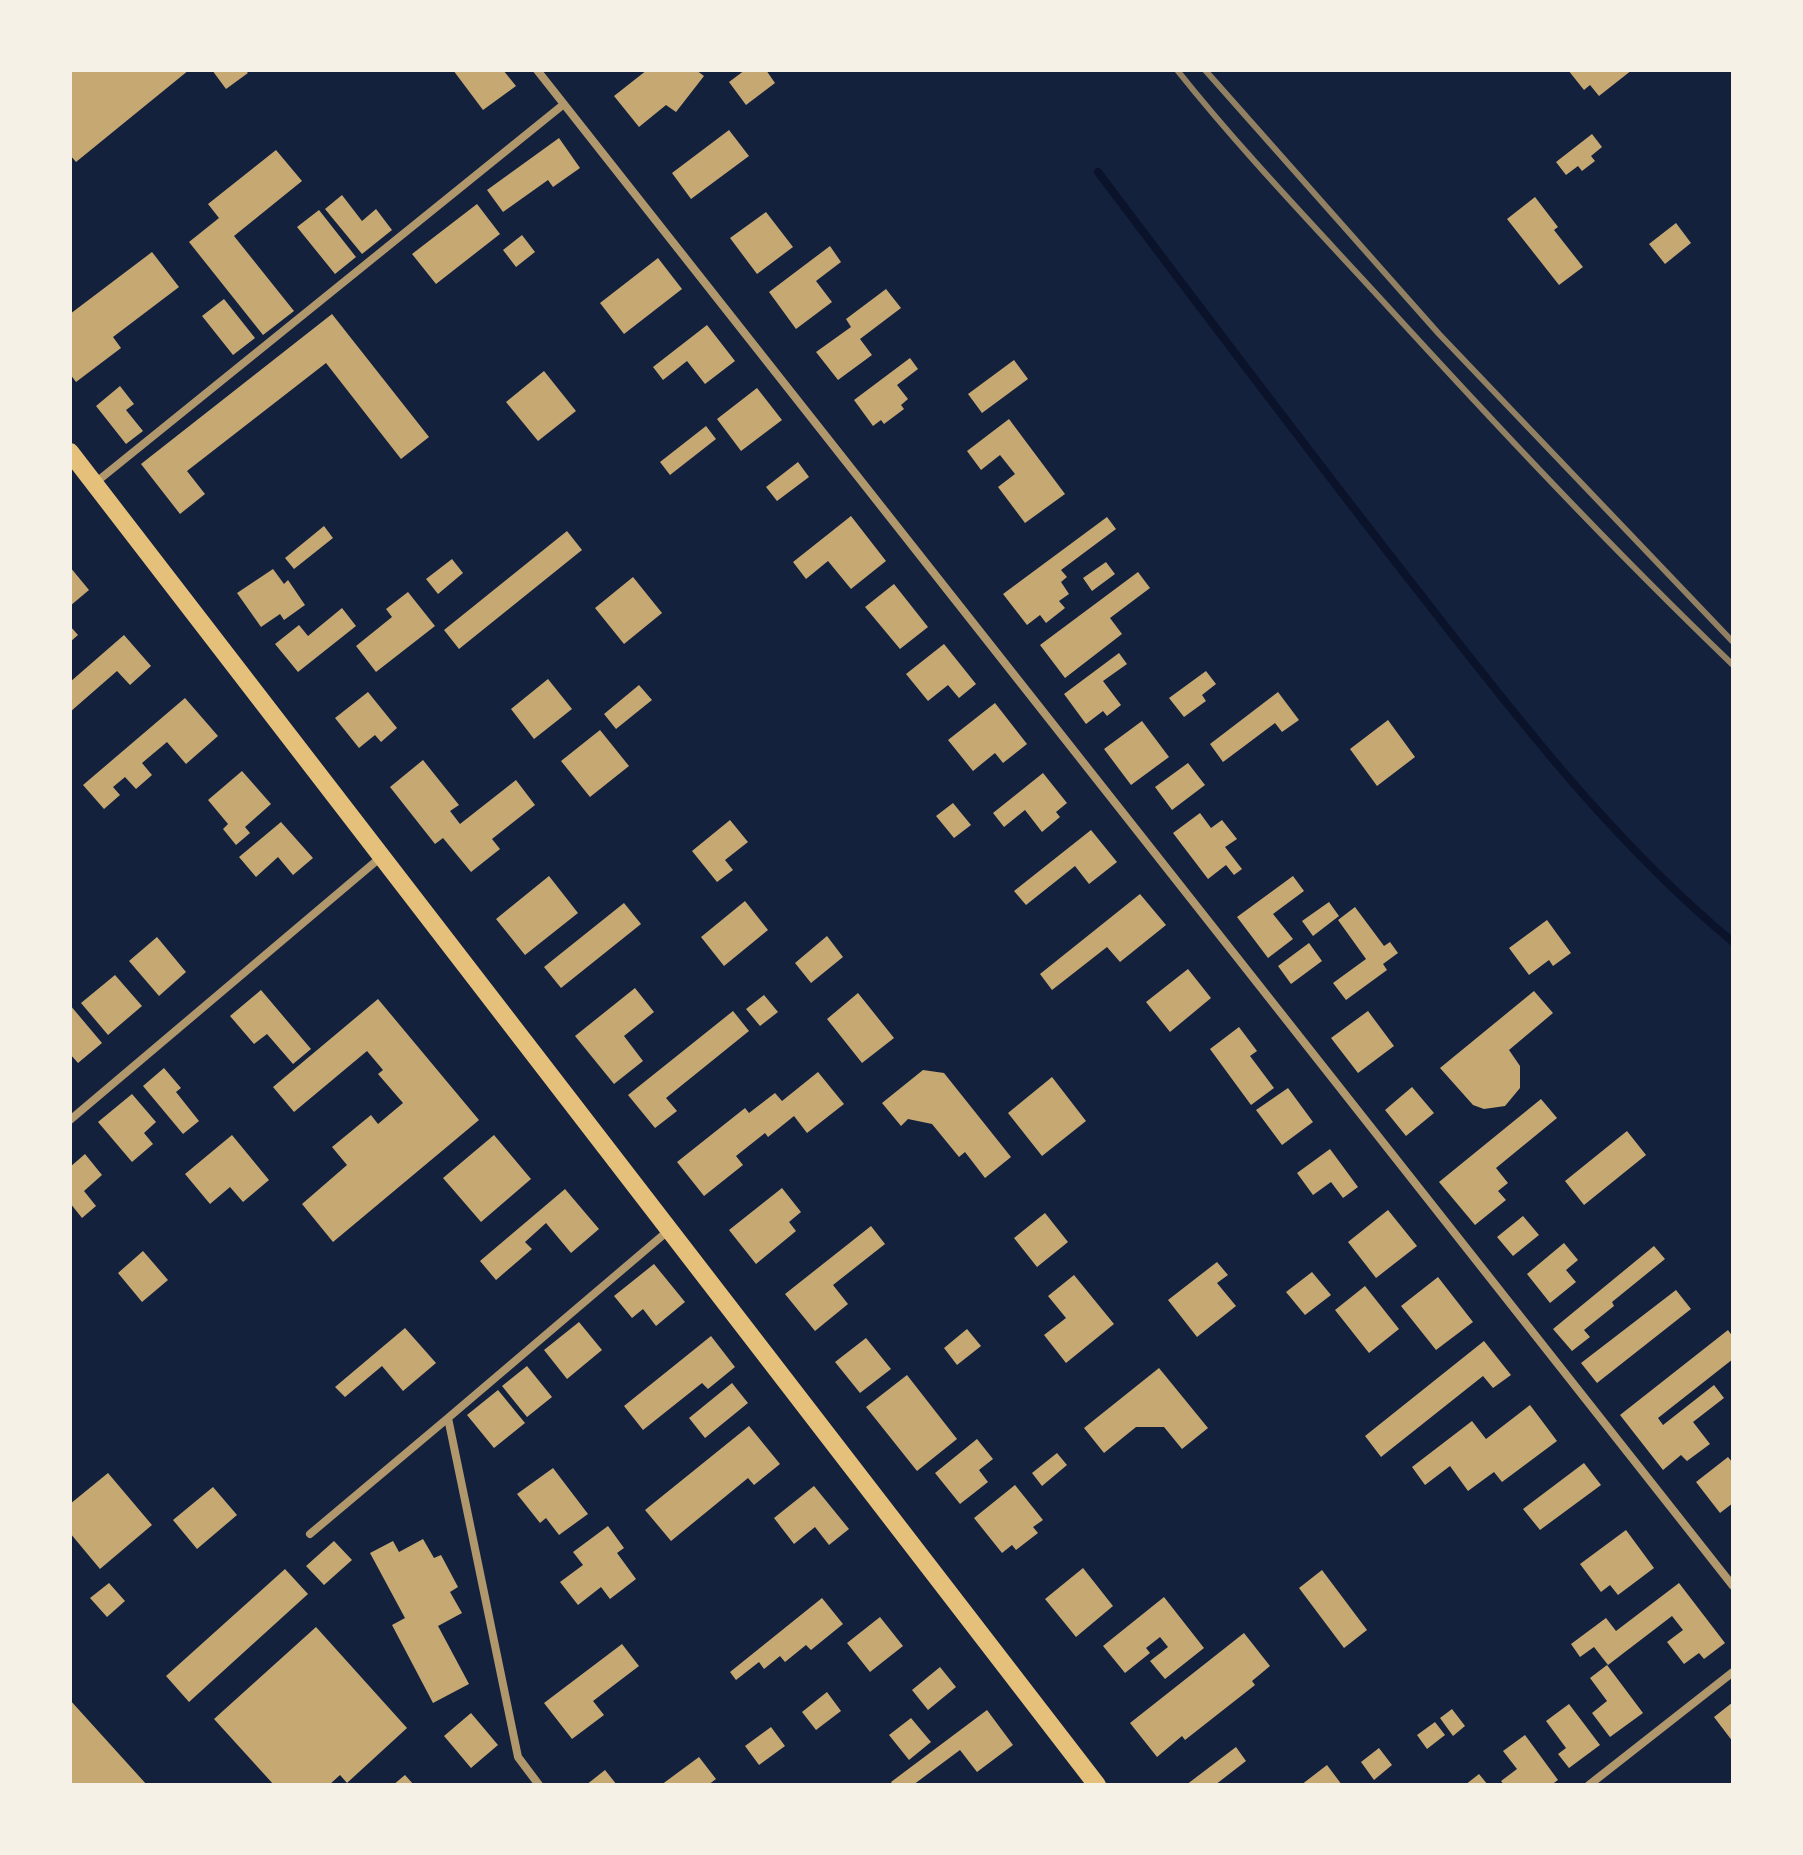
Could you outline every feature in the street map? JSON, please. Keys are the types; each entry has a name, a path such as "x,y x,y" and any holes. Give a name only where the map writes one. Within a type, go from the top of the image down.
{"main road":[{"path":"70,452 1097,1785"}],"street":[{"path":"537,70 1733,1586"},
{"path":"94,484 564,104"},
{"path":"70,1120 381,856"},
{"path":"310,1534 669,1230"},
{"path":"448,1418 518,1757 539,1785"},
{"path":"1589,1785 1733,1672"}],"building":[{"path":"70,70 189,70 76,162 70,155"},
{"path":"212,70 245,70 248,73 226,89"},
{"path":"453,70 503,70 516,86 483,110"},
{"path":"647,70 696,70 704,76 676,112 666,105 639,127 614,96"},
{"path":"745,70 766,70 775,83 746,105 729,82"},
{"path":"1568,70 1632,70 1599,96 1590,85 1584,90"},
{"path":"729,130 749,156 691,199 672,173"},
{"path":"1592,134 1602,147 1591,156 1595,161 1582,171 1578,166 1566,175 1556,162"},
{"path":"559,138 580,168 553,187 548,180 503,212 487,190"},
{"path":"276,150 302,181 234,236 294,311 263,335 189,242 219,218 208,204"},
{"path":"342,195 362,221 376,209 392,230 362,254 325,209"},
{"path":"1535,197 1558,227 1554,230 1583,267 1559,285 1507,219"},
{"path":"477,204 500,234 436,284 412,254"},
{"path":"319,210 356,257 335,274 297,227"},
{"path":"766,212 793,247 757,274 730,238"},
{"path":"1676,223 1691,243 1665,264 1649,244"},
{"path":"522,235 535,252 516,267 503,250"},
{"path":"830,246 841,262 816,281 832,302 796,329 769,292"},
{"path":"152,252 179,287 113,337 121,348 76,382 70,374 70,314"},
{"path":"658,258 682,289 624,334 600,303"},
{"path":"886,289 901,308 860,339 872,355 838,380 816,352 851,327 846,319"},
{"path":"224,299 255,338 233,355 202,316"},
{"path":"332,314 429,437 401,459 326,363 187,471 205,494 180,514 141,464"},
{"path":"707,325 735,361 705,384 687,361 663,380 653,367"},
{"path":"910,358 918,369 897,385 908,399 901,405 904,409 884,424 881,420 873,426 854,400"},
{"path":"1014,360 1028,379 982,413 968,394"},
{"path":"544,371 576,411 538,441 506,402"},
{"path":"120,386 134,404 126,410 143,431 126,444 96,406"},
{"path":"757,388 782,420 741,451 717,419"},
{"path":"1009,419 1065,494 1025,523 998,487 1015,474 1000,455 981,470 967,451"},
{"path":"706,426 716,439 670,475 660,462"},
{"path":"798,462 809,477 777,501 766,487"},
{"path":"851,516 886,561 851,589 828,561 806,579 793,562"},
{"path":"1107,517 1116,529 1061,570 1067,577 1061,582 1069,594 1059,601 1065,608 1046,623 1040,615 1027,625 1003,594"},
{"path":"324,526 333,538 294,569 285,558"},
{"path":"567,531 582,550 459,649 444,630"},
{"path":"452,559 463,573 438,594 426,579"},
{"path":"1106,562 1115,574 1092,591 1083,578"},
{"path":"70,567 89,590 70,606"},
{"path":"273,569 284,584 288,580 305,605 284,620 280,614 261,627 237,593"},
{"path":"1138,572 1150,588 1110,618 1122,634 1065,678 1040,645"},
{"path":"633,577 662,613 624,644 595,608"},
{"path":"894,584 928,627 900,649 865,607"},
{"path":"408,592 435,626 376,672 356,646 392,617 386,609"},
{"path":"342,608 356,626 298,672 275,644 299,625 308,636"},
{"path":"70,626 78,635 70,642"},
{"path":"124,635 151,666 130,685 117,671 70,712 70,682"},
{"path":"944,644 976,684 959,698 948,685 928,701 906,674"},
{"path":"1119,653 1127,664 1103,681 1121,705 1107,716 1103,711 1086,724 1064,694"},
{"path":"1206,671 1216,684 1202,695 1206,701 1184,717 1169,698"},
{"path":"548,679 572,709 534,739 511,709"},
{"path":"639,685 652,700 616,729 604,714"},
{"path":"368,692 397,728 381,742 375,735 359,748 335,718"},
{"path":"1278,692 1299,720 1282,732 1275,723 1223,762 1210,744"},
{"path":"185,698 218,736 186,764 167,742 142,763 152,775 136,789 125,777 113,787 120,795 104,809 83,785"},
{"path":"995,703 1027,744 1003,763 995,753 973,771 948,740"},
{"path":"1388,720 1415,757 1377,786 1350,749"},
{"path":"1142,721 1169,757 1131,785 1104,749"},
{"path":"600,730 629,766 590,797 561,761"},
{"path":"423,760 459,805 450,811 460,824 516,780 535,805 492,839 500,849 471,872 443,838 435,844 390,787"},
{"path":"1188,763 1205,785 1172,810 1155,787"},
{"path":"242,771 271,804 245,827 250,833 236,845 223,829 228,824 208,800"},
{"path":"1043,773 1067,803 1056,812 1060,817 1042,832 1025,810 1004,827 993,813"},
{"path":"953,803 971,825 954,838 936,816"},
{"path":"1200,813 1211,828 1222,820 1237,839 1225,847 1242,869 1234,875 1226,865 1208,879 1173,833"},
{"path":"730,820 748,842 725,860 733,870 717,882 692,851"},
{"path":"281,822 313,858 293,875 278,857 256,877 239,857"},
{"path":"1091,830 1117,862 1089,884 1075,866 1026,905 1014,891"},
{"path":"549,876 578,913 525,955 496,919"},
{"path":"1293,876 1304,891 1273,914 1293,939 1268,958 1237,917"},
{"path":"1140,894 1166,925 1120,962 1107,947 1052,990 1040,974"},
{"path":"745,901 768,930 724,966 701,937"},
{"path":"1329,902 1339,916 1313,936 1302,921"},
{"path":"624,903 641,924 561,988 544,967"},
{"path":"1355,907 1384,946 1390,942 1398,953 1383,964 1387,970 1346,1000 1333,983 1366,959 1338,920"},
{"path":"1547,920 1571,953 1553,966 1549,960 1529,975 1509,948"},
{"path":"827,936 843,957 811,983 795,963"},
{"path":"157,937 186,972 159,996 129,961"},
{"path":"1309,943 1322,961 1291,984 1278,966"},
{"path":"1188,969 1211,998 1170,1032 1146,1002"},
{"path":"115,975 142,1006 108,1035 81,1003"},
{"path":"635,988 654,1012 624,1036 643,1061 614,1084 575,1036"},
{"path":"261,990 311,1049 293,1064 267,1034 254,1044 230,1016"},
{"path":"1534,991 1553,1013 1509,1050 1520,1066 1520,1088 1505,1106 1484,1109 1473,1105 1440,1068"},
{"path":"858,993 894,1038 862,1063 827,1019"},
{"path":"764,995 778,1012 760,1026 746,1009"},
{"path":"378,999 479,1120 333,1242 302,1204 347,1165 332,1147 371,1115 378,1124 403,1103 378,1074 383,1070 367,1051 294,1112 273,1087"},
{"path":"70,1005 102,1043 78,1063 70,1054"},
{"path":"733,1011 749,1031 666,1098 677,1111 655,1128 628,1095"},
{"path":"1368,1011 1394,1046 1358,1073 1331,1038"},
{"path":"1239,1027 1257,1051 1250,1056 1274,1088 1251,1105 1210,1049"},
{"path":"164,1068 181,1088 176,1092 199,1121 183,1134 143,1086"},
{"path":"923,1070 944,1073 1011,1157 985,1178 965,1152 959,1157 932,1124 908,1119 901,1126 882,1103"},
{"path":"818,1072 844,1104 807,1133 794,1116 768,1137 765,1133 736,1156 743,1165 704,1196 677,1162 745,1108 749,1113 775,1093 782,1101"},
{"path":"1052,1077 1086,1121 1042,1156 1008,1113"},
{"path":"1412,1087 1434,1113 1406,1136 1385,1110"},
{"path":"1288,1088 1313,1122 1282,1145 1256,1110"},
{"path":"132,1094 156,1122 144,1133 153,1144 132,1162 98,1122"},
{"path":"1541,1099 1557,1118 1496,1168 1508,1183 1498,1191 1506,1200 1475,1225 1439,1182"},
{"path":"1627,1131 1646,1155 1584,1205 1565,1181"},
{"path":"232,1135 269,1180 243,1202 230,1187 210,1204 185,1174"},
{"path":"494,1135 531,1179 481,1222 443,1178"},
{"path":"1330,1149 1358,1187 1343,1198 1331,1182 1313,1195 1297,1173"},
{"path":"85,1154 102,1175 84,1191 96,1206 82,1218 70,1203 70,1167"},
{"path":"782,1188 801,1212 789,1222 796,1231 756,1264 729,1230"},
{"path":"565,1189 599,1229 571,1253 546,1223 525,1242 532,1249 496,1280 480,1261"},
{"path":"1388,1210 1417,1246 1376,1278 1348,1242"},
{"path":"1045,1213 1068,1242 1037,1267 1014,1238"},
{"path":"1523,1216 1539,1235 1513,1256 1497,1237"},
{"path":"871,1226 885,1244 833,1285 848,1304 815,1331 785,1294"},
{"path":"1564,1243 1578,1260 1566,1270 1576,1282 1550,1303 1527,1274"},
{"path":"1654,1246 1665,1259 1612,1302 1614,1306 1584,1330 1590,1337 1572,1351 1553,1329"},
{"path":"143,1251 168,1280 142,1302 118,1273"},
{"path":"1217,1262 1228,1275 1217,1283 1236,1306 1197,1337 1168,1300"},
{"path":"654,1264 685,1302 656,1326 643,1309 632,1318 614,1296"},
{"path":"1312,1272 1331,1295 1305,1315 1286,1292"},
{"path":"1074,1275 1114,1324 1066,1363 1044,1335 1066,1318 1048,1296"},
{"path":"1438,1277 1473,1322 1436,1350 1401,1306"},
{"path":"1365,1286 1399,1329 1369,1353 1335,1310"},
{"path":"1676,1290 1691,1309 1597,1383 1581,1363"},
{"path":"579,1322 602,1350 567,1379 544,1350"},
{"path":"405,1328 436,1363 403,1391 382,1366 345,1397 335,1387"},
{"path":"967,1329 981,1346 957,1365 944,1348"},
{"path":"1728,1330 1733,1337 1733,1359 1658,1418 1663,1425 1714,1385 1724,1398 1693,1422 1710,1444 1687,1461 1681,1455 1663,1470 1620,1415"},
{"path":"711,1336 735,1367 708,1389 702,1383 643,1430 624,1406"},
{"path":"866,1338 891,1369 860,1393 835,1362"},
{"path":"1484,1341 1511,1375 1493,1388 1483,1376 1381,1457 1365,1436"},
{"path":"527,1366 552,1397 527,1417 502,1386"},
{"path":"1159,1368 1208,1428 1182,1449 1164,1427 1136,1427 1104,1453 1084,1428"},
{"path":"907,1375 957,1439 917,1471 866,1407"},
{"path":"732,1383 748,1403 705,1438 689,1418"},
{"path":"498,1390 525,1423 494,1448 467,1415"},
{"path":"1530,1405 1557,1441 1502,1482 1494,1472 1468,1491 1450,1466 1425,1485 1412,1467 1472,1421 1486,1439"},
{"path":"749,1426 780,1464 754,1485 748,1478 671,1541 645,1510"},
{"path":"977,1439 993,1459 979,1470 988,1482 960,1504 935,1473"},
{"path":"1057,1453 1067,1465 1042,1486 1032,1473"},
{"path":"1728,1457 1733,1463 1733,1503 1720,1513 1696,1482"},
{"path":"1584,1463 1601,1485 1540,1530 1523,1509"},
{"path":"553,1468 588,1514 559,1535 546,1518 540,1523 517,1494"},
{"path":"108,1473 152,1525 100,1569 70,1533 70,1504"},
{"path":"1015,1485 1043,1520 1033,1527 1038,1533 1016,1550 1012,1545 1002,1553 974,1518"},
{"path":"814,1486 849,1529 829,1545 815,1527 794,1544 774,1518"},
{"path":"213,1487 237,1515 197,1549 173,1520"},
{"path":"608,1526 624,1548 617,1553 636,1579 610,1599 601,1587 578,1605 560,1582 583,1565 573,1552"},
{"path":"1626,1530 1654,1568 1618,1595 1610,1585 1601,1592 1580,1564"},
{"path":"423,1539 434,1558 441,1555 458,1587 450,1592 462,1613 438,1626 469,1684 433,1703 392,1625 405,1618 370,1553 393,1541 399,1552"},
{"path":"334,1541 352,1560 324,1585 306,1566"},
{"path":"1083,1568 1113,1606 1076,1637 1045,1599"},
{"path":"285,1569 308,1594 189,1702 166,1676"},
{"path":"1322,1570 1367,1630 1344,1648 1299,1588"},
{"path":"109,1583 125,1601 107,1617 90,1598"},
{"path":"1679,1583 1725,1643 1704,1659 1699,1653 1684,1664 1667,1642 1683,1630 1672,1616 1608,1665 1594,1647 1580,1657 1571,1644 1606,1618 1616,1631"},
{"path":"1164,1597 1204,1648 1165,1679 1150,1661 1168,1647 1160,1637 1146,1648 1150,1653 1125,1673 1103,1646"},
{"path":"822,1598 843,1624 811,1650 806,1645 785,1662 780,1656 764,1669 759,1662 736,1680 730,1672"},
{"path":"880,1617 903,1646 870,1672 847,1643"},
{"path":"316,1627 407,1728 347,1783 340,1775 329,1785 274,1785 214,1719"},
{"path":"1244,1633 1270,1666 1252,1681 1255,1685 1185,1740 1182,1736 1157,1757 1130,1723"},
{"path":"622,1644 639,1666 593,1701 604,1715 572,1739 544,1703"},
{"path":"1607,1665 1643,1713 1610,1737 1592,1713 1607,1701 1590,1678"},
{"path":"940,1667 956,1687 928,1710 912,1690"},
{"path":"827,1692 841,1711 816,1730 802,1712"},
{"path":"70,1700 147,1785 70,1785"},
{"path":"1733,1702 1733,1742 1714,1717"},
{"path":"1569,1704 1600,1745 1569,1768 1558,1754 1566,1748 1546,1721"},
{"path":"1452,1709 1465,1726 1453,1736 1440,1718"},
{"path":"987,1710 1013,1745 977,1772 960,1750 913,1785 893,1785 891,1782"},
{"path":"471,1713 498,1745 471,1768 444,1736"},
{"path":"911,1718 931,1742 909,1760 889,1735"},
{"path":"1435,1722 1445,1735 1427,1749 1417,1735"},
{"path":"771,1727 785,1746 759,1765 745,1746"},
{"path":"1525,1735 1558,1780 1551,1785 1504,1785 1501,1781 1517,1769 1503,1751"},
{"path":"1236,1747 1246,1761 1215,1785 1186,1785"},
{"path":"1379,1748 1392,1765 1374,1780 1361,1762"},
{"path":"699,1757 716,1779 708,1785 661,1785"},
{"path":"1327,1765 1342,1785 1301,1785"},
{"path":"605,1770 617,1785 586,1785"},
{"path":"1479,1774 1488,1785 1465,1785"},
{"path":"405,1775 414,1785 393,1785"}],"waterway":[{"path":"1098,172 1340,491 1568,778 1689,904 1733,942"}],"railway":[{"path":"1177,70 1276,185 1466,391 1597,530 1733,665"},
{"path":"1205,70 1439,334 1733,642"}]}
